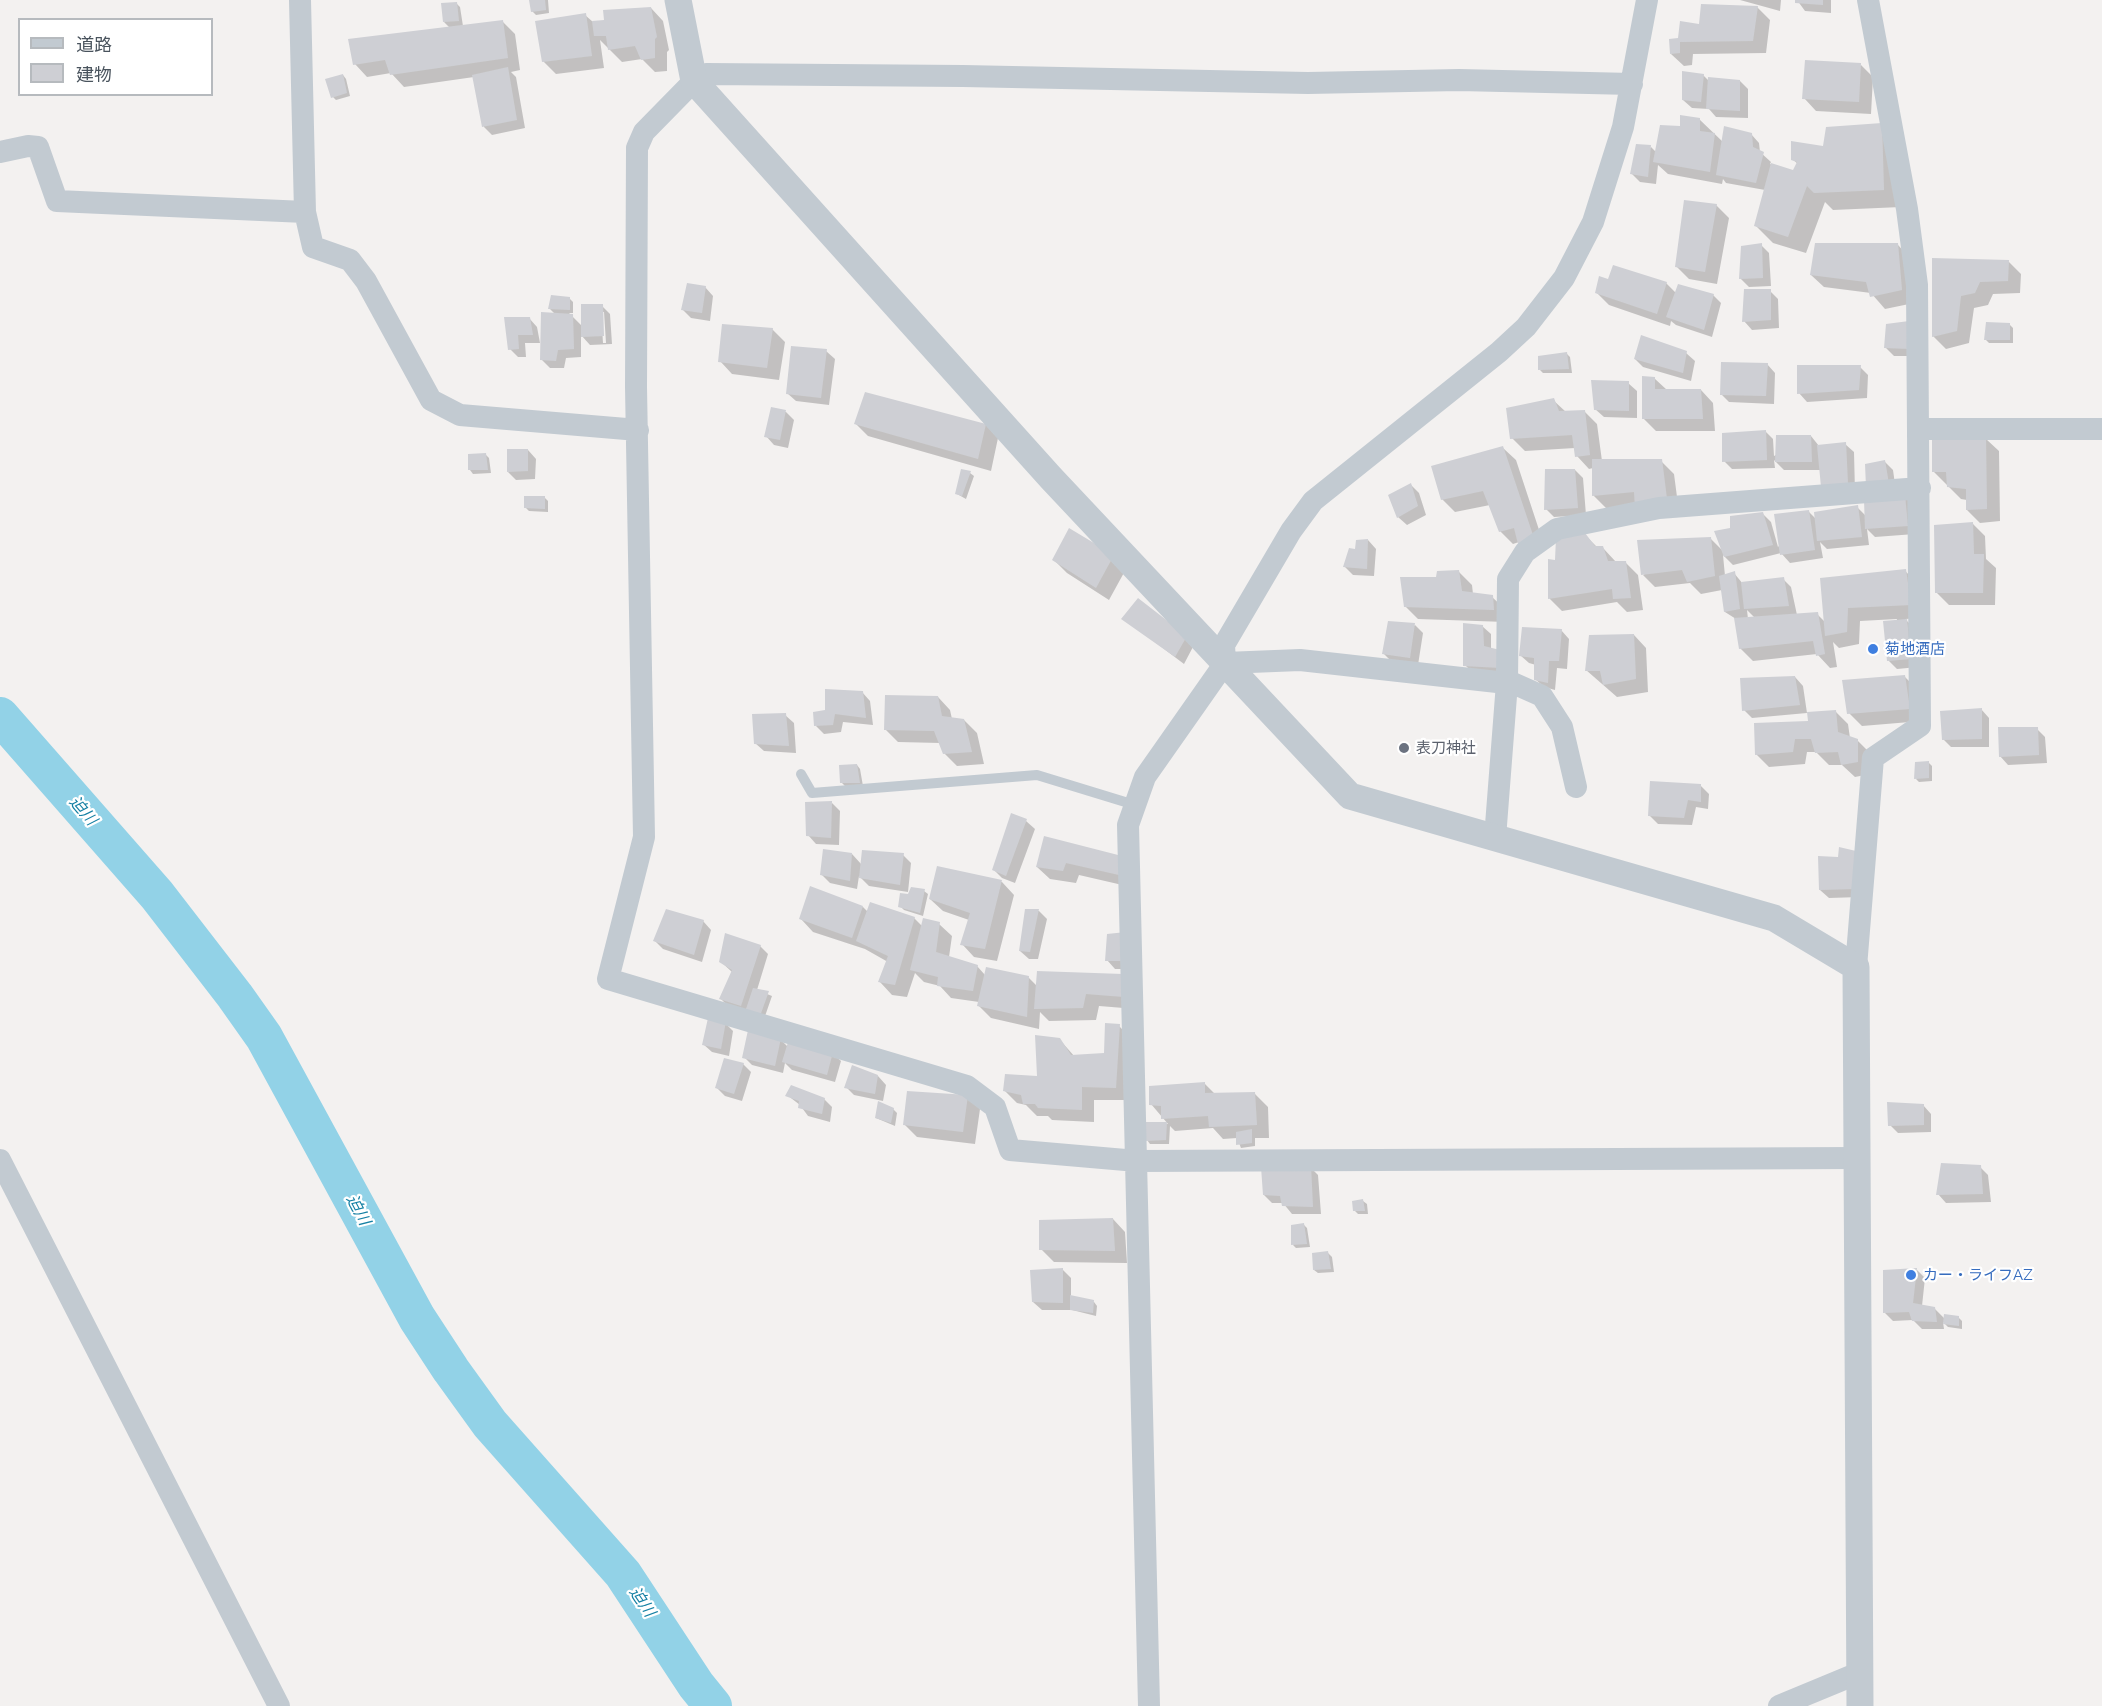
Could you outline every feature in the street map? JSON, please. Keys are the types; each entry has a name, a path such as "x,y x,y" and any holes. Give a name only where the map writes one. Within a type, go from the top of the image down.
{"street":[{"path":"300,0 305,212 314,247 350,260 366,281 431,400 460,415 638,430"},
{"path":"678,0 694,81 1051,478 1350,796 1774,918 1856,967"},
{"path":"1149,1706 1138,1348 1137,1161 1128,825 1145,777 1225,663 1224,645 1291,531 1313,501 1499,352 1526,327 1564,278 1593,222 1623,127 1647,0"},
{"path":"1860,1706 1856,967 1873,758 1920,726 1917,285 1907,209 1868,0"},
{"path":"1632,84 1459,80 1308,83 963,76 706,74 694,81 644,132 637,148 638,430 644,837 608,979 967,1086 994,1107 1010,1150 1137,1161 1857,1158"},
{"path":"0,153 28,146 38,147 57,201 305,212"},
{"path":"1919,429 2102,429"},
{"path":"1495,838 1507,683 1508,579 1525,552 1557,529 1659,508 1920,488"},
{"path":"1225,663 1300,660 1515,684 1542,696 1562,727 1576,787"},
{"path":"0,1160 279,1706"},
{"path":"1779,1706 1861,1672"}],"lane":[{"path":"801,774 812,793 1037,775 1135,805"}],"building":[{"path":"529,0 545,0 546,10 531,12"},
{"path":"1795,0 1823,0 1823,5 1795,3"},
{"path":"457,2 459,21 443,22 441,3"},
{"path":"1701,4 1758,6 1753,41 1680,42 1680,53 1670,54 1669,39 1678,38 1680,21 1699,24"},
{"path":"651,7 657,37 655,39 655,58 641,60 635,46 608,50 606,36 594,36 592,21 604,20 603,10"},
{"path":"586,13 592,56 542,62 535,21"},
{"path":"503,20 508,58 390,75 385,60 353,65 348,39"},
{"path":"1805,60 1861,63 1859,102 1802,99"},
{"path":"508,67 517,120 482,127 472,75"},
{"path":"1682,71 1704,74 1701,102 1682,100"},
{"path":"343,74 347,93 331,98 325,79"},
{"path":"1708,77 1740,80 1740,111 1706,109"},
{"path":"1680,115 1700,118 1700,131 1715,133 1710,172 1653,162 1660,125 1680,126"},
{"path":"1882,123 1884,190 1814,193 1807,186 1788,237 1754,226 1771,163 1793,170 1797,162 1791,160 1791,141 1823,146 1826,127"},
{"path":"1724,126 1752,133 1753,147 1764,152 1756,183 1716,175"},
{"path":"1636,144 1651,145 1648,177 1630,174"},
{"path":"1684,200 1717,204 1705,272 1675,267"},
{"path":"1762,243 1763,278 1739,279 1741,246"},
{"path":"1815,243 1898,243 1902,290 1870,297 1866,282 1810,275"},
{"path":"1932,258 2009,260 2008,281 1980,282 1975,293 1961,296 1957,331 1932,337"},
{"path":"1613,265 1667,282 1657,314 1595,293 1599,276 1608,279"},
{"path":"687,283 706,286 702,313 681,310"},
{"path":"1678,284 1714,294 1704,330 1666,317"},
{"path":"1744,289 1771,289 1771,320 1742,322"},
{"path":"551,295 570,297 570,310 548,309"},
{"path":"581,304 603,304 604,336 581,337"},
{"path":"541,312 573,314 574,349 558,350 556,361 540,360"},
{"path":"504,317 530,317 533,335 518,335 519,349 508,350"},
{"path":"1909,321 1911,349 1884,348 1886,324"},
{"path":"1986,322 2010,323 2010,340 1984,340"},
{"path":"722,324 773,328 767,368 718,362"},
{"path":"1641,335 1687,351 1683,373 1634,359"},
{"path":"791,346 827,349 821,398 786,394"},
{"path":"1567,352 1569,369 1538,370 1538,356"},
{"path":"1721,362 1768,363 1766,396 1720,395"},
{"path":"1797,365 1861,365 1859,390 1797,394"},
{"path":"1642,376 1655,377 1655,389 1701,389 1703,419 1642,419"},
{"path":"1591,380 1629,381 1629,411 1594,410"},
{"path":"865,392 986,424 978,459 854,424"},
{"path":"1554,398 1559,411 1585,410 1590,455 1575,457 1572,435 1510,439 1506,408"},
{"path":"771,407 786,410 780,440 764,437"},
{"path":"1766,430 1767,460 1722,462 1722,433"},
{"path":"1776,435 1811,435 1812,462 1775,462"},
{"path":"1986,437 1987,509 1966,510 1966,489 1947,487 1946,472 1932,472 1932,439"},
{"path":"1846,442 1848,484 1821,487 1817,445"},
{"path":"1503,446 1533,535 1518,544 1514,528 1499,532 1483,491 1441,500 1431,466"},
{"path":"507,449 528,449 528,471 507,472"},
{"path":"486,453 488,470 468,470 468,454"},
{"path":"1592,459 1662,459 1667,499 1635,508 1634,492 1592,496"},
{"path":"1885,460 1889,484 1866,487 1865,464"},
{"path":"961,469 971,471 962,496 955,494"},
{"path":"1545,469 1575,469 1578,508 1544,510"},
{"path":"1411,483 1418,506 1397,518 1388,495"},
{"path":"1905,495 1908,526 1865,529 1864,500"},
{"path":"524,496 545,496 545,509 524,508"},
{"path":"1858,505 1862,537 1817,541 1814,512"},
{"path":"1809,510 1815,550 1780,555 1774,514"},
{"path":"1763,512 1773,545 1724,557 1714,531 1730,528 1730,516"},
{"path":"1973,522 1974,554 1984,554 1983,593 1935,593 1934,525"},
{"path":"1069,528 1114,555 1096,588 1052,560"},
{"path":"1585,533 1595,546 1603,546 1608,561 1626,561 1631,598 1613,599 1612,589 1548,599 1548,559 1555,560 1556,538"},
{"path":"1711,537 1715,576 1687,582 1682,570 1641,575 1637,540"},
{"path":"1368,539 1367,569 1343,567 1349,548 1355,549 1356,540"},
{"path":"1906,569 1911,605 1848,608 1847,632 1825,636 1820,578"},
{"path":"1459,570 1462,591 1493,595 1494,610 1404,607 1400,577 1436,577 1437,571"},
{"path":"1735,571 1740,609 1724,612 1719,576"},
{"path":"1784,577 1789,606 1744,609 1741,582"},
{"path":"1138,598 1187,636 1175,657 1121,619"},
{"path":"1818,612 1825,654 1816,656 1813,641 1739,649 1734,618"},
{"path":"1907,619 1911,659 1887,661 1883,621"},
{"path":"1388,621 1415,623 1410,658 1382,654"},
{"path":"1463,623 1483,625 1484,646 1500,650 1501,668 1463,666"},
{"path":"1522,627 1562,629 1559,661 1549,661 1548,683 1534,680 1534,658 1519,656"},
{"path":"1634,634 1636,679 1603,685 1600,671 1585,671 1589,635"},
{"path":"1905,675 1910,709 1847,714 1842,680"},
{"path":"1795,676 1800,705 1742,711 1740,678"},
{"path":"825,689 863,691 866,718 835,714 833,725 814,726 813,712 825,710"},
{"path":"885,695 938,696 942,716 964,719 972,752 943,754 934,731 884,730"},
{"path":"1982,708 1982,739 1942,740 1940,711"},
{"path":"1836,710 1838,732 1858,739 1858,762 1841,765 1838,752 1815,753 1811,739 1795,739 1793,752 1755,755 1754,723 1808,721 1807,712"},
{"path":"786,713 789,746 754,744 752,714"},
{"path":"1998,727 2038,727 2039,755 1999,757"},
{"path":"1929,761 1929,778 1914,779 1915,762"},
{"path":"857,764 860,783 840,783 839,765"},
{"path":"1650,781 1701,784 1701,802 1688,800 1684,818 1648,816"},
{"path":"832,801 831,838 806,836 805,802"},
{"path":"1011,813 1027,819 1006,876 992,870"},
{"path":"1044,836 1122,856 1119,875 1066,863 1063,871 1036,867"},
{"path":"1839,847 1856,851 1854,889 1819,890 1818,856 1838,857"},
{"path":"823,849 852,853 850,881 820,875"},
{"path":"862,850 904,853 900,885 859,878"},
{"path":"937,866 1002,880 985,949 960,945 970,913 929,899"},
{"path":"810,886 863,906 852,938 799,919"},
{"path":"911,887 925,889 920,913 898,907 900,893 908,894"},
{"path":"870,902 915,917 895,985 878,982 888,956 856,941"},
{"path":"666,909 704,920 694,955 653,941"},
{"path":"1025,909 1039,909 1030,952 1019,951"},
{"path":"923,918 940,922 936,952 978,965 973,991 937,986 938,977 910,970"},
{"path":"1126,932 1125,961 1105,961 1107,934"},
{"path":"725,933 761,945 741,1006 719,999 732,970 719,962"},
{"path":"986,967 1029,976 1027,1017 977,1006"},
{"path":"1037,971 1123,974 1124,997 1086,994 1083,1008 1034,1009"},
{"path":"753,988 769,991 760,1016 745,1012"},
{"path":"708,1018 726,1021 721,1049 702,1045"},
{"path":"1105,1023 1120,1024 1116,1088 1082,1087 1082,1110 1038,1108 1035,1104 1023,1104 1021,1095 1003,1091 1005,1074 1037,1076 1035,1035 1060,1038 1071,1055 1104,1053"},
{"path":"748,1030 781,1038 775,1066 742,1058"},
{"path":"788,1042 833,1052 827,1075 782,1062"},
{"path":"724,1058 744,1063 734,1094 715,1088"},
{"path":"852,1065 878,1075 875,1094 844,1088"},
{"path":"1205,1082 1205,1093 1255,1092 1257,1125 1209,1127 1208,1116 1161,1119 1161,1106 1149,1105 1149,1086"},
{"path":"791,1085 825,1098 822,1114 798,1108 799,1101 785,1096"},
{"path":"907,1091 968,1095 963,1132 903,1125"},
{"path":"878,1101 894,1108 891,1123 875,1118"},
{"path":"1887,1102 1924,1104 1924,1125 1888,1126"},
{"path":"1145,1122 1167,1122 1166,1140 1145,1141"},
{"path":"1252,1129 1252,1143 1236,1145 1236,1132"},
{"path":"1941,1163 1981,1165 1983,1194 1936,1195"},
{"path":"1311,1166 1313,1207 1282,1206 1280,1196 1263,1195 1261,1167"},
{"path":"1363,1199 1365,1211 1353,1211 1352,1201"},
{"path":"1113,1218 1115,1251 1039,1250 1039,1220"},
{"path":"1304,1223 1307,1244 1291,1245 1291,1225"},
{"path":"1328,1251 1331,1269 1313,1270 1312,1253"},
{"path":"1063,1268 1063,1303 1032,1302 1030,1270"},
{"path":"1917,1268 1913,1303 1935,1307 1937,1322 1912,1321 1909,1312 1883,1313 1883,1270"},
{"path":"1070,1295 1094,1300 1093,1313 1070,1310"},
{"path":"1944,1314 1959,1316 1959,1326 1943,1324"}],"waterway":[{"name":"迫川","path":"0,716 157,895 235,996 264,1037 417,1318 451,1370 490,1424 623,1574 696,1685 713,1706"}],"place":[{"name":"菊地酒店","path":"1873,649"},
{"name":"表刀神社","path":"1404,748"},
{"name":"カー・ライフAZ","path":"1911,1275"}]}
